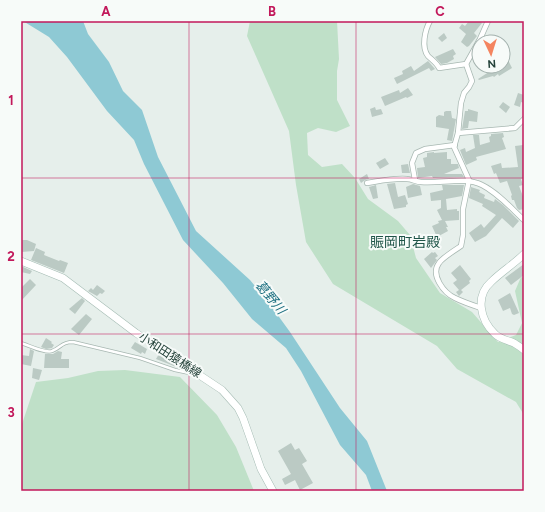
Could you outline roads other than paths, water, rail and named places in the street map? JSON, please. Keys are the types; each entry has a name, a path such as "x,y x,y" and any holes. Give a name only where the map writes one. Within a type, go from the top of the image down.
{"main road":[{"path":"524,254 490,283 483,295 481,308 487,325 495,334 504,340 514,343 524,350"},
{"name":"小和田猿橋線","path":"21,261 63,278 136,333 222,390 238,408 247,428 261,469 273,491"}],"street":[{"path":"430,21 427,27 425,43 426,52 428,55 439,68 466,64"},
{"path":"481,308 453,298 438,281 436,270 439,263 461,246 463,235 462,209 469,180 454,147 458,133 462,98 472,81 466,64 488,21"},
{"path":"458,133 515,128 524,119"},
{"path":"414,180 412,163 416,153 425,149 455,145"},
{"path":"367,183 390,179 406,179 420,182 456,182 469,180 482,184 498,196 524,220"}],"lane":[{"path":"21,343 51,352 65,342 73,342 140,358 184,372 200,374"}],"water":[{"path":"23,21 83,21 88,34 109,62 123,91 142,110 158,157 196,231 250,280 266,299 290,332 340,408 367,441 387,491 372,491 366,475 340,445 301,371 286,348 252,319 223,283 183,240 144,164 134,140 107,111 67,57 49,37"}],"district":[{"name":"賑岡町岩殿","path":"405,242"}],"water label":[{"name":"葛野川","path":"271,297"}]}
